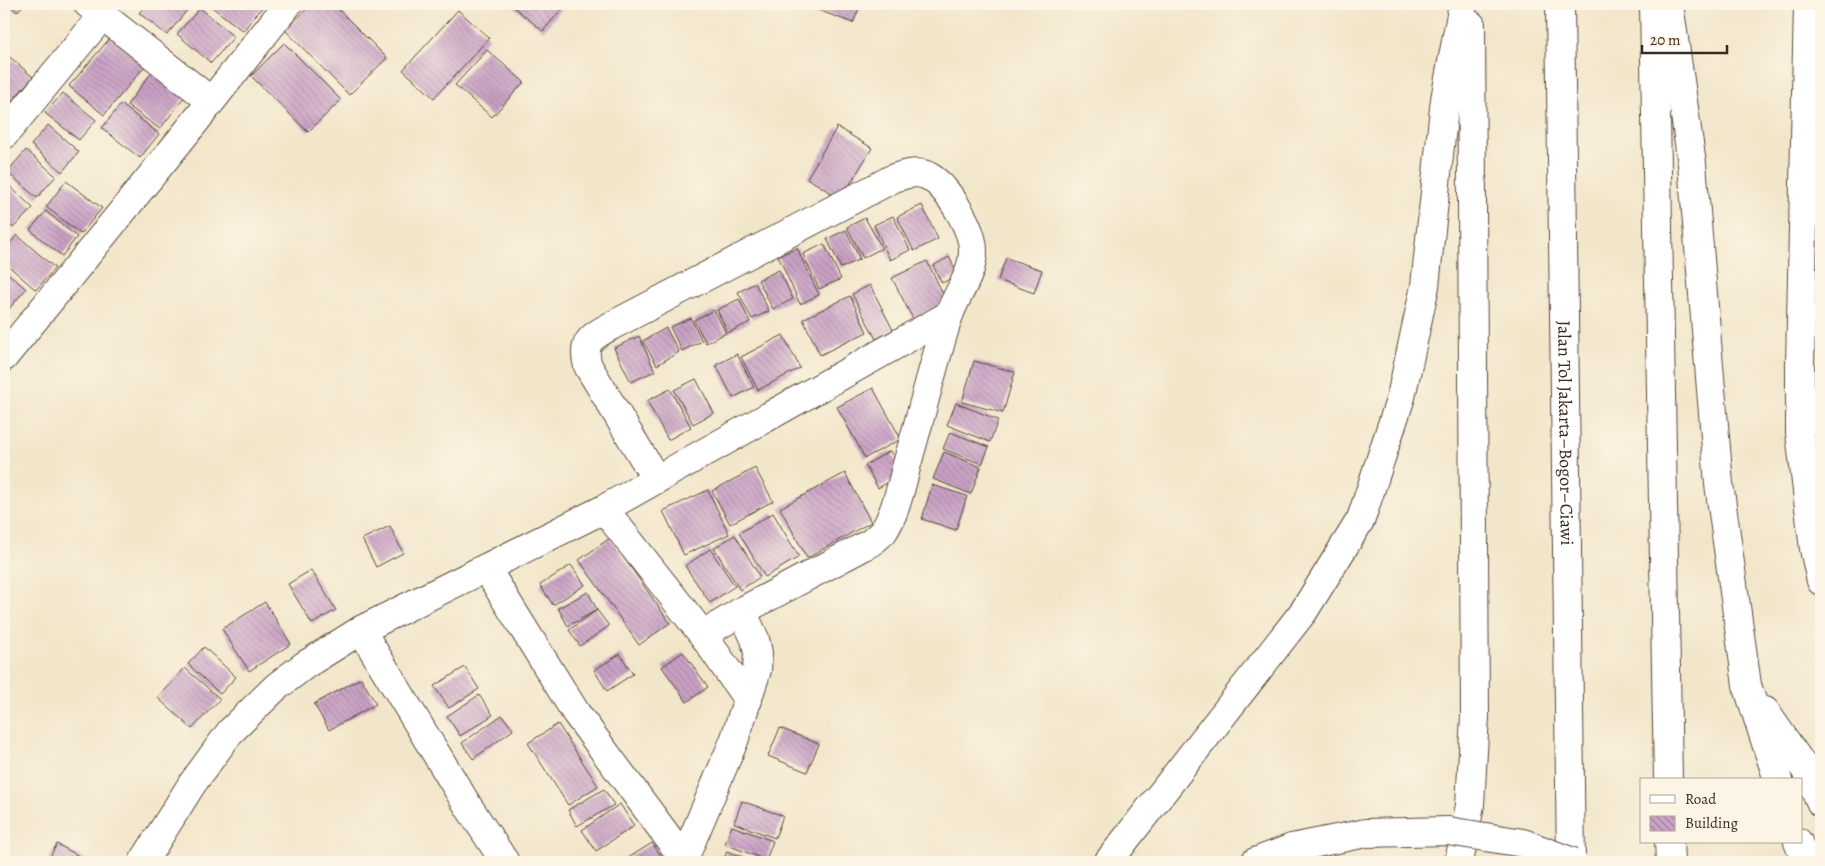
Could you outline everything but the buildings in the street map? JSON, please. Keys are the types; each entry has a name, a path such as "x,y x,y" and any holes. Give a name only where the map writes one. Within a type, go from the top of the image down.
{"main road":[{"path":"4,357 288,4"},
{"path":"1108,862 1304,611 1361,518 1401,397 1425,286 1444,98 1463,4"},
{"path":"1459,862 1470,805 1475,716 1471,4"},
{"name":"Jalan Tol Jakarta–Bogor–Ciawi","path":"1560,4 1572,862"},
{"path":"1654,4 1668,778"},
{"path":"1669,4 1692,164 1719,484 1747,685 1777,778"},
{"path":"1808,4 1800,433 1814,549 1821,581"},
{"path":"4,135 96,10 211,101"},
{"path":"656,479 588,366 585,352 587,344 595,335 894,178 917,173 930,177 941,187 956,206 967,226 973,251 972,260 966,280 949,315 899,492 883,532 872,542 742,611 703,635"},
{"path":"143,862 192,784 230,732 259,703 305,665 361,630 604,509 949,315"},
{"path":"604,509 703,635 748,700"},
{"path":"486,568 576,713 684,860"},
{"path":"684,860 711,798 748,700 757,670 758,653 755,639 742,611"},
{"path":"361,630 458,790 505,862"},
{"path":"1747,685 1805,769 1821,803"},
{"path":"1254,862 1292,848 1366,833 1448,831 1523,843 1572,862"},
{"path":"1669,844 1670,862"},
{"path":"1799,844 1806,862"}]}
